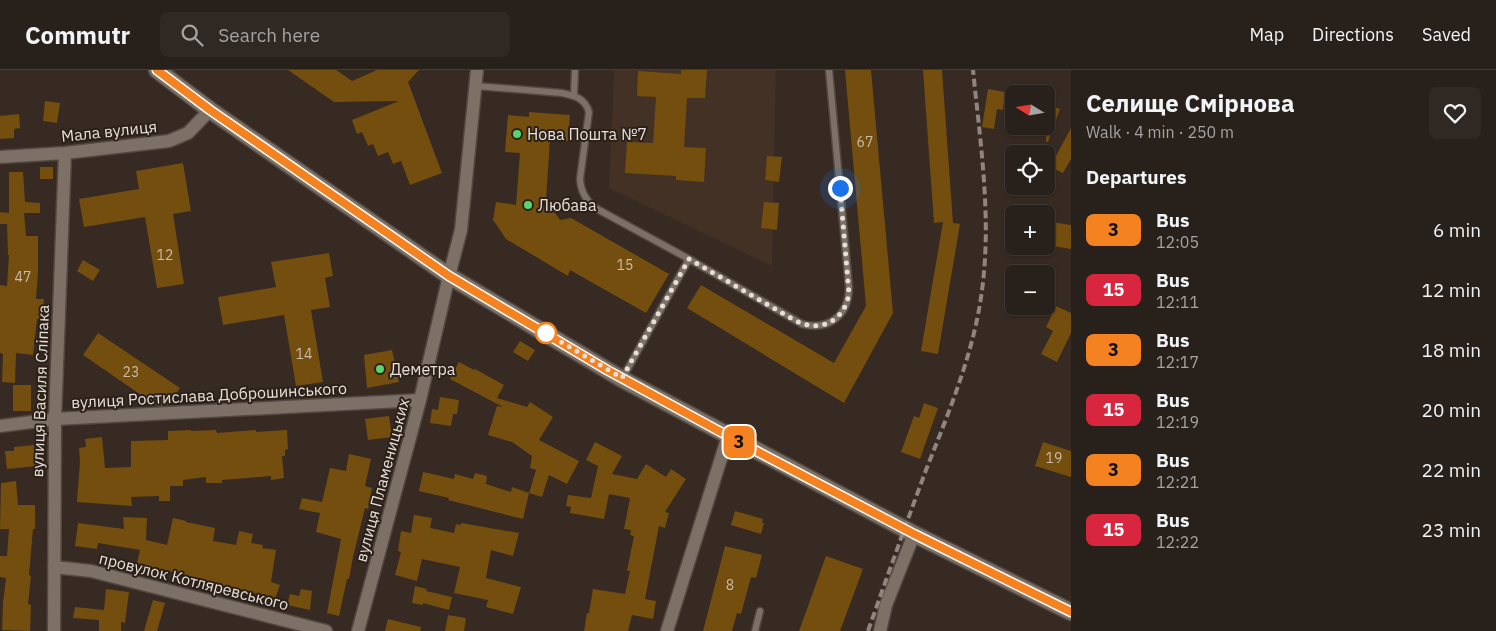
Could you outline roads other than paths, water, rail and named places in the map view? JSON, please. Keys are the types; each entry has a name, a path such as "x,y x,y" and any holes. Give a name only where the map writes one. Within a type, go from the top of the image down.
{"street":[{"name":"вулиця Пламеницьких","path":"358,631 420,400 461,230 477,70"},
{"path":"166,74 210,110 449,276 622,378 728,436 914,534 1071,612"},
{"name":"Мала вулиця","path":"0,157 65,153 169,141 188,133 210,110"},
{"name":"вулиця Василя Сліпака","path":"54,631 55,419 65,153"},
{"name":"вулиця Ростислава Доброшинського","path":"0,426 55,419 420,400"},
{"path":"667,631 728,436"},
{"path":"880,631 886,605 914,534"},
{"name":"провулок Котляревського","path":"54,567 91,571 326,631"}],"lane":[{"path":"574,95 575,70"},
{"path":"476,86 562,93 574,95 585,102 589,112 580,179 582,190 587,200 599,210 802,324 814,326 827,324 842,312 848,300 849,287 829,70"},
{"path":"622,378 689,259"},
{"path":"754,631 760,611"}],"railway":[{"path":"868,631 961,378 980,307 986,229 981,149 973,70"}],"place":[{"name":"Нова Пошта №7","path":"517,134"},
{"name":"Любава","path":"528,205"},
{"name":"Деметра","path":"380,369"}]}
